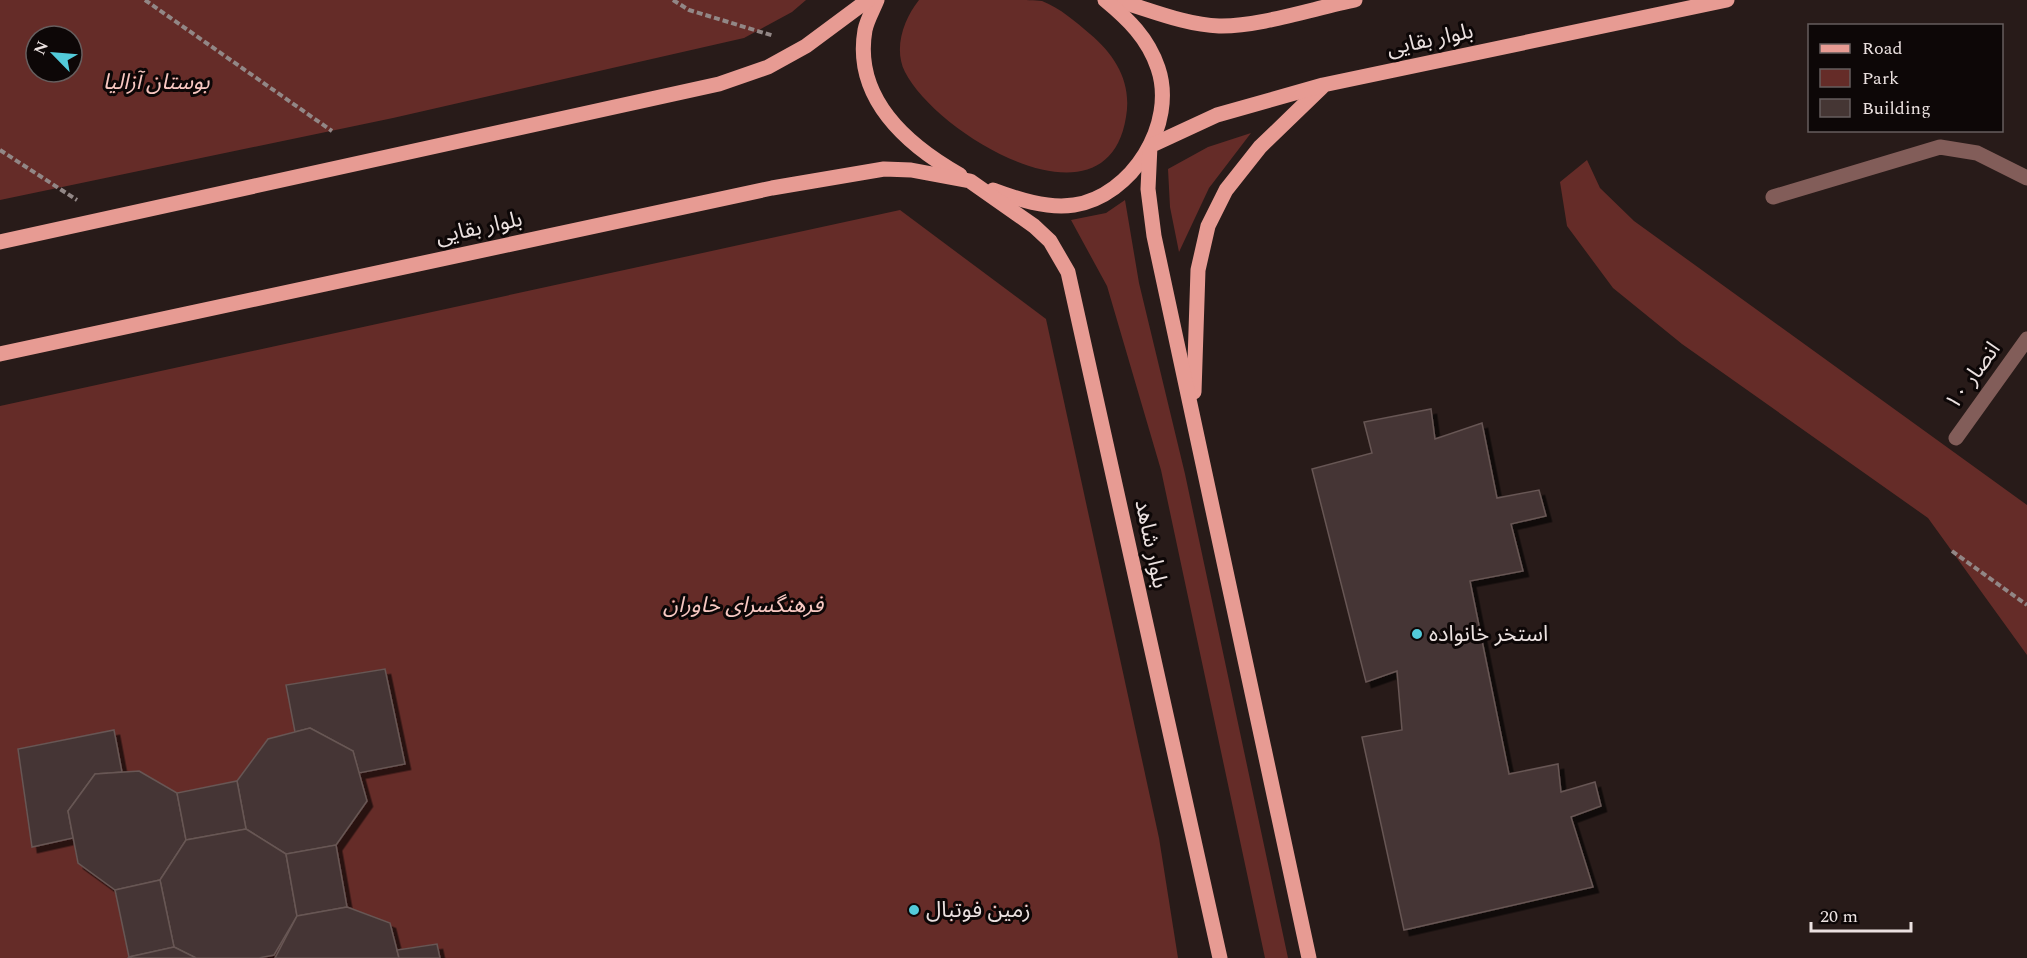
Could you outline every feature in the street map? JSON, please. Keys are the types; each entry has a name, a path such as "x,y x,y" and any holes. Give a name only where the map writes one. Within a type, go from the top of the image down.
{"main road":[{"path":"0,242 719,84 768,67 806,46 868,0"},
{"path":"877,0 865,29 864,66 877,100 908,140 928,157 970,181 1019,199 1060,206 1074,205 1090,201 1122,182 1150,146"},
{"path":"1105,0 1141,34 1159,70 1162,92 1160,112 1150,146 1148,189 1154,236 1309,958"},
{"path":"1116,0 1194,22 1219,26 1247,23 1355,0"},
{"name":"بلوار بقایی","path":"1150,146 1217,115 1323,85 1727,0"},
{"path":"1193,413 1198,270 1208,226 1226,190 1260,147 1323,85"},
{"name":"بلوار بقایی","path":"0,354 772,188 884,169 911,170 970,181"},
{"name":"بلوار شاهد","path":"970,181 1042,233 1050,241 1068,272 1220,958"}],"street":[{"path":"1773,197 1940,147 1977,153 2027,178"},
{"name":"انصار ۱۰","path":"1956,438 2027,339"}],"path":[{"path":"145,0 332,131"},
{"path":"672,0 689,10 806,46"},
{"path":"0,150 105,219"},
{"path":"1952,550 2027,604"}],"green space":[{"name":"بوستان آزالیا","path":"0,0 806,0 792,12 744,38 393,118 0,200"},
{"path":"919,0 1042,1 1073,20 1107,51 1124,82 1127,93 1126,117 1112,152 1088,169 1056,172 1020,163 984,145 950,122 923,97 905,72 902,63 900,44 902,34"},
{"path":"1251,133 1209,188 1179,252 1170,207 1168,169 1208,147"},
{"path":"1587,160 1600,188 1634,221 2027,505 2027,655 1928,518 1682,344 1613,288 1567,226 1560,182"},
{"path":"1125,200 1139,283 1185,474 1288,958 1265,958 1161,470 1107,286 1071,220 1106,213"},
{"name":"فرهنگسرای خاوران","path":"900,210 1046,319 1159,838 1178,958 0,958 0,406"}],"building":[{"name":"استخر خانواده","path":"1431,409 1435,439 1482,423 1497,498 1539,490 1546,516 1511,524 1523,571 1470,581 1509,774 1558,764 1561,792 1595,782 1601,806 1571,817 1593,887 1404,930 1362,737 1402,730 1397,671 1366,682 1312,469 1372,453 1364,422"},
{"path":"385,669 405,764 359,773 353,751 310,728 295,732 286,685"},
{"path":"310,728 353,751 367,801 336,845 286,854 246,829 237,781 268,739"},
{"path":"114,730 122,772 95,774 68,811 73,838 32,847 18,749"},
{"path":"139,771 177,793 186,840 160,880 115,890 78,863 68,811 95,774"},
{"path":"237,781 246,829 186,840 177,793"},
{"path":"246,829 286,854 297,916 274,955 259,958 196,958 174,947 160,880 186,840"},
{"path":"336,845 347,907 297,916 286,854"},
{"path":"160,880 174,947 129,957 115,890"},
{"path":"347,907 390,923 399,958 275,958 297,916"},
{"path":"437,944 440,958 399,958 397,950"},
{"path":"174,947 196,958 128,958 129,957"}],"place":[{"name":"استخر خانواده","path":"1417,634"},
{"name":"زمین فوتبال","path":"914,910"}]}
